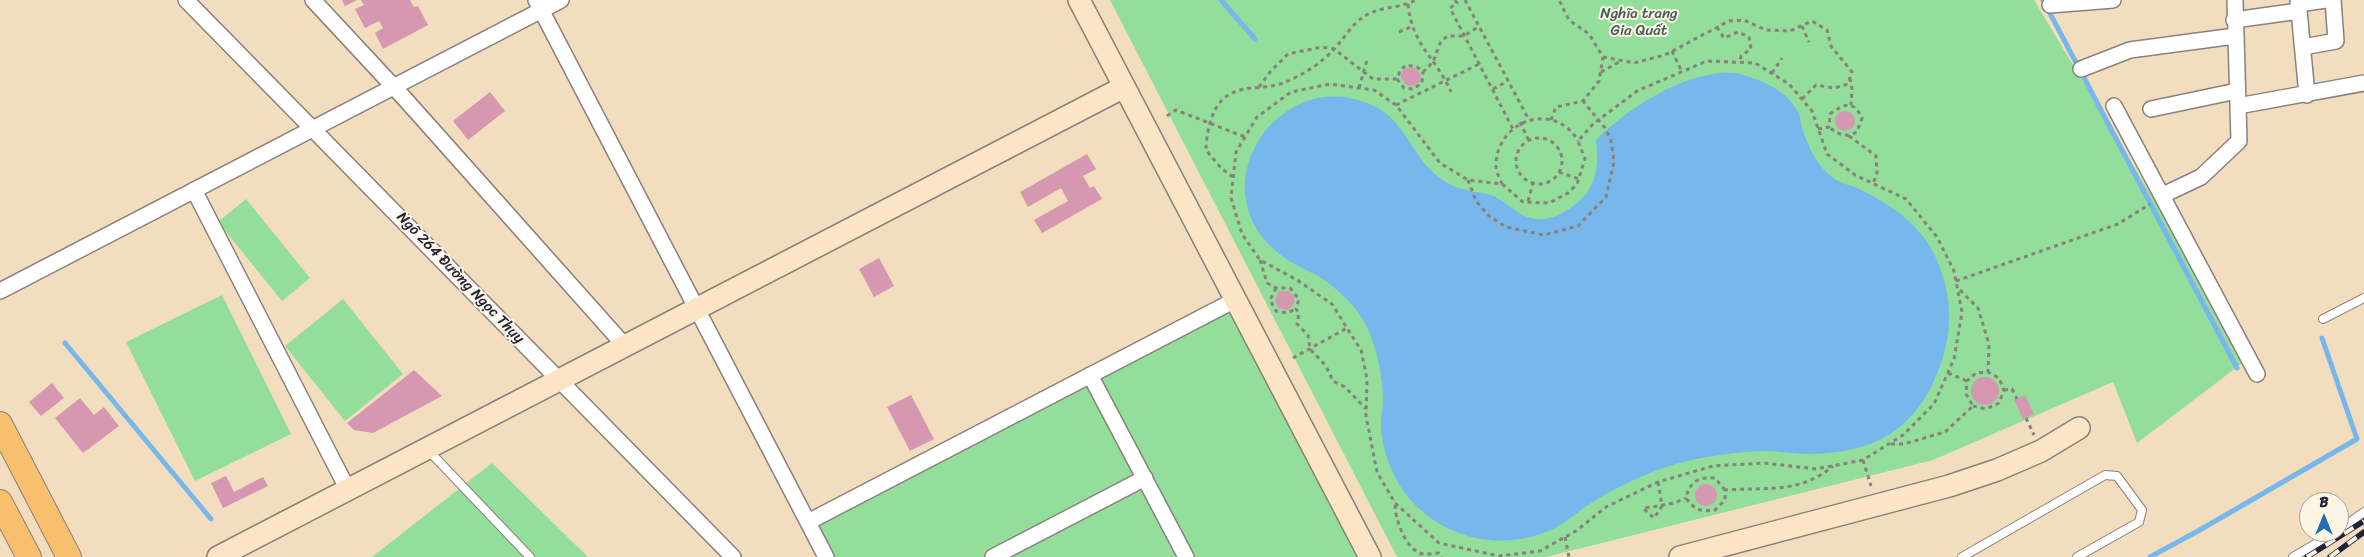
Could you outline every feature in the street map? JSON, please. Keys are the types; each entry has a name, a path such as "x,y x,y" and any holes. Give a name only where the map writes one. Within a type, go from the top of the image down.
{"main road":[{"path":"0,424 69,557"},
{"path":"0,502 28,557"}],"street":[{"name":"Ngõ 264 Đường Ngọc Thụy","path":"186,0 733,557"},
{"path":"313,0 394,87 625,346"},
{"path":"0,291 394,87 538,5 561,0"},
{"path":"1079,0 1370,557"},
{"path":"2050,5 2113,0"},
{"path":"2163,195 2202,177 2239,141 2234,0"},
{"path":"2234,20 2326,0"},
{"path":"2303,47 2336,41 2333,0"},
{"path":"538,5 826,557"},
{"path":"2298,5 2307,95"},
{"path":"2081,69 2130,50 2235,36"},
{"path":"2151,109 2237,99 2307,95 2364,83"},
{"path":"218,557 1124,87"},
{"path":"2114,106 2257,374"},
{"path":"194,190 348,490"},
{"path":"808,522 1235,300"},
{"path":"1090,375 1186,557"},
{"path":"1680,557 1949,486 1997,470 2041,450 2079,428"},
{"path":"993,557 1145,478"}],"lane":[{"path":"2323,319 2364,298"},
{"path":"427,449 530,557"},
{"path":"1962,557 2106,475 2117,476 2142,510 2139,522 2077,557"},
{"path":"2349,523 2364,512"},
{"path":"2293,557 2319,542"}],"path":[{"path":"1233,177 1221,168 1206,150 1207,130 1220,101 1238,89 1282,83 1312,68 1334,49 1362,18 1378,10 1408,4 1416,0"},
{"path":"1514,129 1450,8 1456,2 1464,0 1506,82 1529,120"},
{"path":"1551,120 1556,107 1583,101 1599,81 1603,57 1589,34 1569,20 1559,0"},
{"path":"1408,4 1411,27 1419,44 1446,81 1451,92"},
{"path":"1603,57 1634,64 1672,51 1729,21 1744,20 1766,30 1790,31 1812,22 1827,30 1831,46 1852,72 1848,84 1834,88 1816,85 1802,99"},
{"path":"1802,26 1809,42"},
{"path":"1399,32 1411,27"},
{"path":"1397,79 1404,88 1414,89 1422,83 1424,72 1433,62 1441,41 1448,36 1464,36 1478,27"},
{"path":"1717,27 1724,38 1738,32 1749,37 1751,49 1740,56 1740,62"},
{"path":"1259,87 1270,72 1288,54 1322,47 1334,49 1373,79 1397,79"},
{"path":"1672,51 1682,72"},
{"path":"1772,73 1782,58"},
{"path":"1359,88 1368,60"},
{"path":"1600,72 1621,61"},
{"path":"1260,260 1297,280 1332,304 1361,350 1367,379 1366,410 1377,472 1395,503 1439,543 1499,556 1540,551 1564,538 1606,507 1658,482 1700,469 1713,466 1764,463 1816,469 1863,460 1903,435 1934,404 1954,359 1962,312 1954,271 1937,237 1906,199 1855,175 1827,154 1812,111 1790,84 1755,63 1707,61 1637,91 1599,120 1578,141"},
{"path":"1396,105 1479,64"},
{"path":"1397,79 1400,71 1406,65 1417,67 1424,72"},
{"path":"1850,78 1852,89 1850,105"},
{"path":"1493,89 1506,82"},
{"path":"1366,410 1345,387 1333,381 1326,366 1310,349 1308,335 1297,324 1299,313 1296,309 1298,299 1290,288 1276,288 1268,283 1260,260 1242,234 1231,198 1236,152 1258,117 1291,92 1330,84 1374,90 1396,105 1440,163 1468,180 1502,184"},
{"path":"1468,180 1476,201 1489,216 1506,227 1544,235 1578,226 1606,197 1614,162 1611,140 1605,128 1583,101"},
{"path":"1850,136 1857,132 1862,118 1858,110 1850,105 1842,105 1830,114 1830,127 1838,134 1850,136 1876,156 1877,173 1873,184"},
{"path":"1167,116 1176,110 1245,138"},
{"path":"1253,115 1258,117"},
{"path":"1544,117 1572,130 1585,159 1579,179 1568,193 1549,203 1523,202 1502,184 1495,167 1500,143 1520,122 1529,120 1544,117"},
{"path":"1520,122 1529,141"},
{"path":"1818,129 1830,127"},
{"path":"1543,139 1556,146 1562,158 1559,172 1549,182 1534,183 1526,180 1517,168 1518,152 1529,141 1543,139"},
{"path":"1559,172 1579,179"},
{"path":"1528,201 1534,183"},
{"path":"1956,281 2118,224 2145,208"},
{"path":"1276,288 1270,300 1276,311 1287,313 1296,309"},
{"path":"1957,288 1978,308 1989,344 1988,372"},
{"path":"1293,358 1347,328"},
{"path":"1988,372 1999,378 2004,390 1999,403 1986,409 1973,406 1966,394 1967,381 1976,373 1988,372"},
{"path":"1948,373 1967,381"},
{"path":"2004,390 2012,389 2017,399"},
{"path":"1889,444 1904,444 1945,432 1973,406"},
{"path":"1863,460 1871,486"},
{"path":"1725,490 1754,487 1790,488 1819,478 1834,466"},
{"path":"1700,469 1702,477"},
{"path":"1702,477 1715,478 1725,490 1725,500 1715,510 1700,512 1693,508 1686,498 1688,487 1694,480 1702,477"},
{"path":"1658,482 1662,506 1654,518 1643,508 1662,506 1675,503 1686,498"},
{"path":"1395,503 1395,516 1409,546 1421,554 1439,553 1442,557"},
{"path":"1564,538 1569,557"}],"green space":[{"name":"Nghĩa trang Gia Quất","path":"1110,0 2034,0 2154,200 2163,195 2249,358 2137,443 2113,382 1933,460 1546,557 1397,557"},
{"path":"246,199 310,278 282,301 218,222"},
{"path":"222,295 291,434 195,481 126,342"},
{"path":"343,299 403,374 345,421 285,346"},
{"path":"1235,300 1370,557 826,557 808,522"},
{"path":"492,463 588,557 372,557"}],"water":[{"path":"1716,73 1736,73 1772,86 1787,97 1798,112 1811,150 1818,163 1828,174 1836,180 1859,189 1893,208 1913,225 1929,245 1945,283 1949,311 1948,338 1945,352 1931,388 1906,421 1891,433 1874,442 1855,449 1834,453 1742,452 1700,458 1668,466 1603,496 1562,524 1527,538 1490,540 1471,537 1437,522 1413,503 1399,484 1389,463 1381,429 1383,392 1381,373 1374,344 1359,313 1342,294 1320,277 1278,253 1255,227 1247,205 1245,182 1249,161 1258,142 1270,125 1278,118 1289,110 1312,99 1336,96 1361,101 1374,106 1393,120 1420,158 1444,181 1461,189 1494,196 1527,217 1548,218 1557,216 1569,209 1587,193 1595,177 1597,159 1596,140 1621,118 1650,98 1697,77"}],"building":[{"path":"342,0 357,0 345,6"},
{"path":"361,0 410,0 414,7 418,6 428,25 383,49 375,33 383,28 379,21 365,28 355,9 364,5"},
{"path":"1405,68 1415,68 1421,75 1421,80 1414,86 1406,85 1400,76"},
{"path":"490,92 505,111 468,140 453,121"},
{"path":"1845,111 1852,114 1855,121 1852,128 1845,131 1838,128 1835,121 1838,114"},
{"path":"1087,154 1096,169 1083,176 1090,188 1094,186 1102,199 1042,233 1034,220 1068,201 1061,188 1028,207 1020,192"},
{"path":"879,258 894,286 874,297 859,269"},
{"path":"1279,291 1289,291 1295,298 1293,306 1287,310 1278,308 1275,300"},
{"path":"414,370 442,396 373,433 354,430 347,423"},
{"path":"1985,377 1995,381 1999,391 1995,401 1985,405 1975,401 1971,391 1975,381"},
{"path":"52,383 64,398 41,416 29,402"},
{"path":"911,395 934,439 910,451 887,407"},
{"path":"2025,395 2034,414 2023,419 2014,400"},
{"path":"80,398 94,415 104,407 119,426 83,453 55,418"},
{"path":"226,476 234,492 263,477 268,486 223,508 211,483"},
{"path":"1706,484 1714,487 1717,495 1714,503 1706,506 1698,503 1695,495 1698,487"}],"waterway":[{"path":"1221,0 1255,39"},
{"path":"2043,0 2237,368"},
{"path":"2150,557 2357,439 2322,338"},
{"path":"65,343 211,519"}],"railway":[{"path":"2307,557 2364,521"},
{"path":"2330,557 2364,532"}]}
